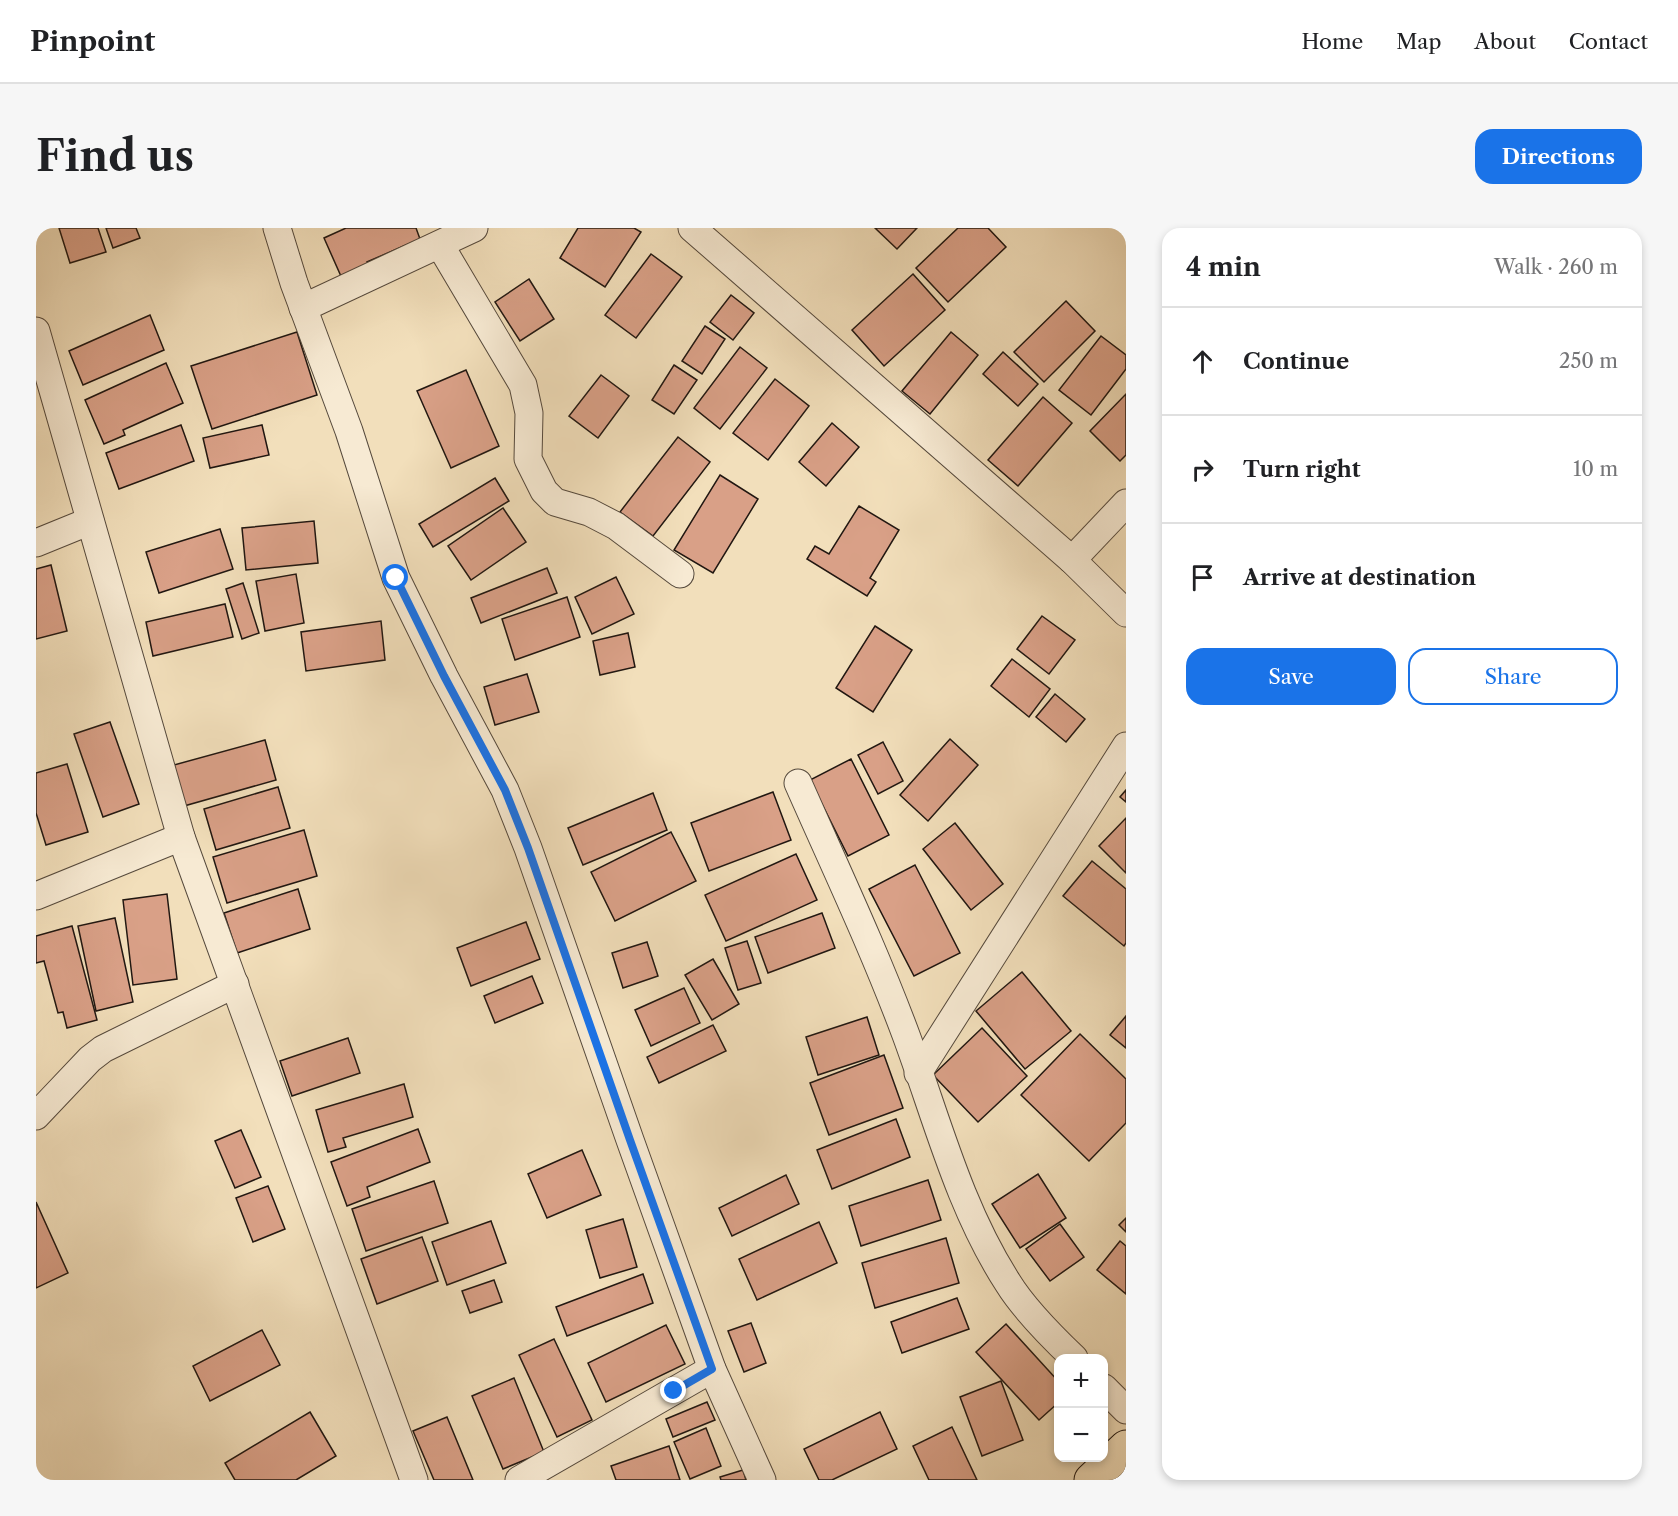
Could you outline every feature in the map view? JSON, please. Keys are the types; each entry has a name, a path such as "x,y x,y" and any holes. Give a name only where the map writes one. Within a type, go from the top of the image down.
{"main road":[{"path":"1091,1480 1126,1447"}],"street":[{"path":"277,228 303,308 349,431 396,578 444,676 505,790 528,848 712,1369 762,1480"},
{"path":"303,308 474,228"},
{"path":"692,228 1072,560 1126,613"},
{"path":"440,245 523,385 529,414 528,459 544,491 555,502 589,512 616,526 680,574"},
{"path":"36,332 181,837 414,1480"},
{"path":"1072,560 1126,503"},
{"path":"36,543 90,521"},
{"path":"918,1073 1126,746"},
{"path":"798,783 874,952 955,1178 981,1235 1008,1285 1069,1354"},
{"path":"36,896 181,837"},
{"path":"36,1116 90,1059 103,1049 235,984"},
{"path":"519,1480 712,1369"},
{"path":"1108,1392 1126,1410"}],"building":[{"path":"59,228 98,228 106,252 70,263"},
{"path":"106,228 136,228 140,238 113,248"},
{"path":"346,228 416,228 420,239 367,262 371,271 344,283 324,238"},
{"path":"578,228 634,228 641,232 605,287 560,258"},
{"path":"875,228 917,228 897,249"},
{"path":"958,228 988,228 1006,247 948,302 916,268"},
{"path":"651,254 682,277 636,338 605,315"},
{"path":"913,274 945,310 884,366 852,330"},
{"path":"529,279 554,319 520,341 495,302"},
{"path":"731,295 754,313 733,340 710,322"},
{"path":"1066,301 1095,331 1044,382 1014,352"},
{"path":"150,315 164,350 83,385 69,351"},
{"path":"705,326 725,339 702,374 682,361"},
{"path":"297,332 317,395 212,429 191,366"},
{"path":"951,332 978,355 930,414 902,391"},
{"path":"1101,336 1126,355 1126,369 1091,415 1059,390"},
{"path":"740,347 767,368 720,429 694,408"},
{"path":"1003,352 1038,384 1018,406 983,374"},
{"path":"166,363 183,403 123,430 125,435 104,444 85,400"},
{"path":"674,365 697,380 674,414 652,400"},
{"path":"466,370 499,446 451,468 417,391"},
{"path":"601,375 629,396 598,438 569,416"},
{"path":"775,379 809,406 768,460 733,433"},
{"path":"1126,394 1126,455 1120,461 1090,431"},
{"path":"1043,397 1072,423 1018,486 988,460"},
{"path":"832,423 859,447 826,486 799,462"},
{"path":"181,425 194,461 119,489 106,453"},
{"path":"262,425 269,455 210,468 203,438"},
{"path":"678,437 710,462 653,536 620,512"},
{"path":"720,475 758,499 713,573 674,550"},
{"path":"495,478 509,501 433,547 419,524"},
{"path":"859,506 899,530 870,578 876,582 867,596 807,559 815,546 829,554"},
{"path":"503,508 526,542 471,580 448,546"},
{"path":"314,521 318,563 246,570 242,528"},
{"path":"220,529 233,569 159,593 146,552"},
{"path":"51,565 67,631 36,639 36,569"},
{"path":"547,568 557,593 481,623 471,598"},
{"path":"296,574 304,623 265,631 256,581"},
{"path":"616,577 634,614 592,634 575,597"},
{"path":"243,583 259,633 242,639 226,589"},
{"path":"567,597 580,637 515,660 502,619"},
{"path":"225,604 233,637 153,656 146,622"},
{"path":"1042,616 1075,640 1049,674 1017,649"},
{"path":"381,621 385,660 306,671 301,632"},
{"path":"875,626 912,650 873,712 836,688"},
{"path":"628,633 635,667 600,675 593,641"},
{"path":"1012,659 1050,689 1029,717 991,686"},
{"path":"527,674 539,712 495,725 484,687"},
{"path":"1055,694 1085,719 1066,742 1036,717"},
{"path":"110,722 139,804 103,817 74,734"},
{"path":"950,739 978,765 928,821 900,795"},
{"path":"265,740 276,780 184,806 174,765"},
{"path":"883,742 903,781 878,794 858,755"},
{"path":"851,759 889,835 848,856 810,780"},
{"path":"67,764 88,832 46,845 36,813 36,773"},
{"path":"278,787 290,828 216,850 204,809"},
{"path":"1126,790 1126,802 1120,797"},
{"path":"773,792 791,840 709,871 691,823"},
{"path":"653,793 667,830 583,865 568,828"},
{"path":"1126,818 1126,873 1099,846"},
{"path":"955,823 1003,884 971,910 923,849"},
{"path":"304,830 317,876 227,903 213,857"},
{"path":"671,832 696,881 615,921 591,872"},
{"path":"796,854 817,900 726,941 705,895"},
{"path":"1092,861 1126,889 1126,943 1124,946 1063,896"},
{"path":"915,865 960,953 914,976 869,889"},
{"path":"298,889 310,929 237,953 224,913"},
{"path":"167,894 177,979 133,985 123,900"},
{"path":"822,913 835,948 768,973 755,937"},
{"path":"115,918 133,1002 96,1011 78,926"},
{"path":"526,922 540,959 471,986 457,948"},
{"path":"72,926 97,1020 67,1028 63,1012 58,1013 44,961 36,963 36,936"},
{"path":"747,941 761,983 738,990 725,948"},
{"path":"647,942 658,976 623,988 612,953"},
{"path":"713,959 739,1004 712,1020 685,975"},
{"path":"1022,972 1071,1031 1025,1069 976,1011"},
{"path":"532,976 543,1003 495,1023 484,996"},
{"path":"684,988 700,1023 651,1046 635,1010"},
{"path":"1126,1016 1126,1048 1110,1035"},
{"path":"867,1017 879,1055 818,1075 806,1037"},
{"path":"713,1025 726,1051 659,1083 647,1057"},
{"path":"982,1028 1027,1076 978,1122 933,1075"},
{"path":"1080,1034 1126,1079 1126,1123 1089,1161 1021,1095"},
{"path":"348,1038 360,1073 292,1096 280,1061"},
{"path":"884,1055 903,1108 829,1135 810,1083"},
{"path":"404,1084 413,1117 343,1138 346,1147 328,1152 316,1110"},
{"path":"896,1119 910,1157 832,1189 817,1150"},
{"path":"418,1129 430,1162 367,1187 370,1197 347,1206 331,1162"},
{"path":"241,1130 261,1177 235,1188 215,1141"},
{"path":"582,1150 601,1195 547,1218 528,1174"},
{"path":"1038,1174 1066,1218 1020,1248 992,1204"},
{"path":"786,1175 799,1204 732,1236 719,1208"},
{"path":"928,1180 941,1220 861,1246 849,1206"},
{"path":"434,1181 448,1223 366,1251 352,1209"},
{"path":"268,1186 285,1229 253,1242 236,1198"},
{"path":"36,1202 68,1273 36,1288"},
{"path":"1126,1218 1126,1232 1119,1225"},
{"path":"623,1219 637,1267 600,1278 586,1230"},
{"path":"491,1221 506,1263 447,1285 432,1242"},
{"path":"819,1222 837,1263 757,1300 739,1259"},
{"path":"1060,1224 1084,1257 1050,1281 1026,1249"},
{"path":"422,1237 438,1281 377,1304 361,1259"},
{"path":"946,1238 959,1283 875,1308 862,1263"},
{"path":"1120,1241 1126,1246 1126,1294 1097,1270"},
{"path":"643,1274 653,1303 567,1336 556,1307"},
{"path":"494,1280 502,1302 470,1313 462,1291"},
{"path":"957,1298 969,1329 902,1353 891,1322"},
{"path":"751,1323 766,1363 744,1372 728,1331"},
{"path":"1006,1324 1054,1377 1054,1406 1039,1420 976,1352"},
{"path":"666,1325 685,1364 606,1402 588,1363"},
{"path":"262,1330 280,1365 210,1401 193,1366"},
{"path":"554,1339 592,1420 557,1437 519,1355"},
{"path":"514,1378 544,1452 503,1469 472,1396"},
{"path":"1001,1381 1023,1440 982,1456 960,1397"},
{"path":"707,1402 715,1420 673,1437 666,1419"},
{"path":"310,1412 336,1456 296,1480 235,1480 225,1463"},
{"path":"880,1412 897,1449 832,1480 819,1480 804,1449"},
{"path":"447,1417 473,1480 434,1480 413,1431"},
{"path":"952,1427 977,1480 929,1480 913,1446"},
{"path":"706,1428 721,1466 690,1479 674,1442"},
{"path":"669,1446 680,1480 616,1480 611,1466"},
{"path":"743,1470 746,1480 721,1480 720,1477"}],"route":[{"path":"396,578 444,676 505,790 528,848 712,1369 674,1391"}]}
